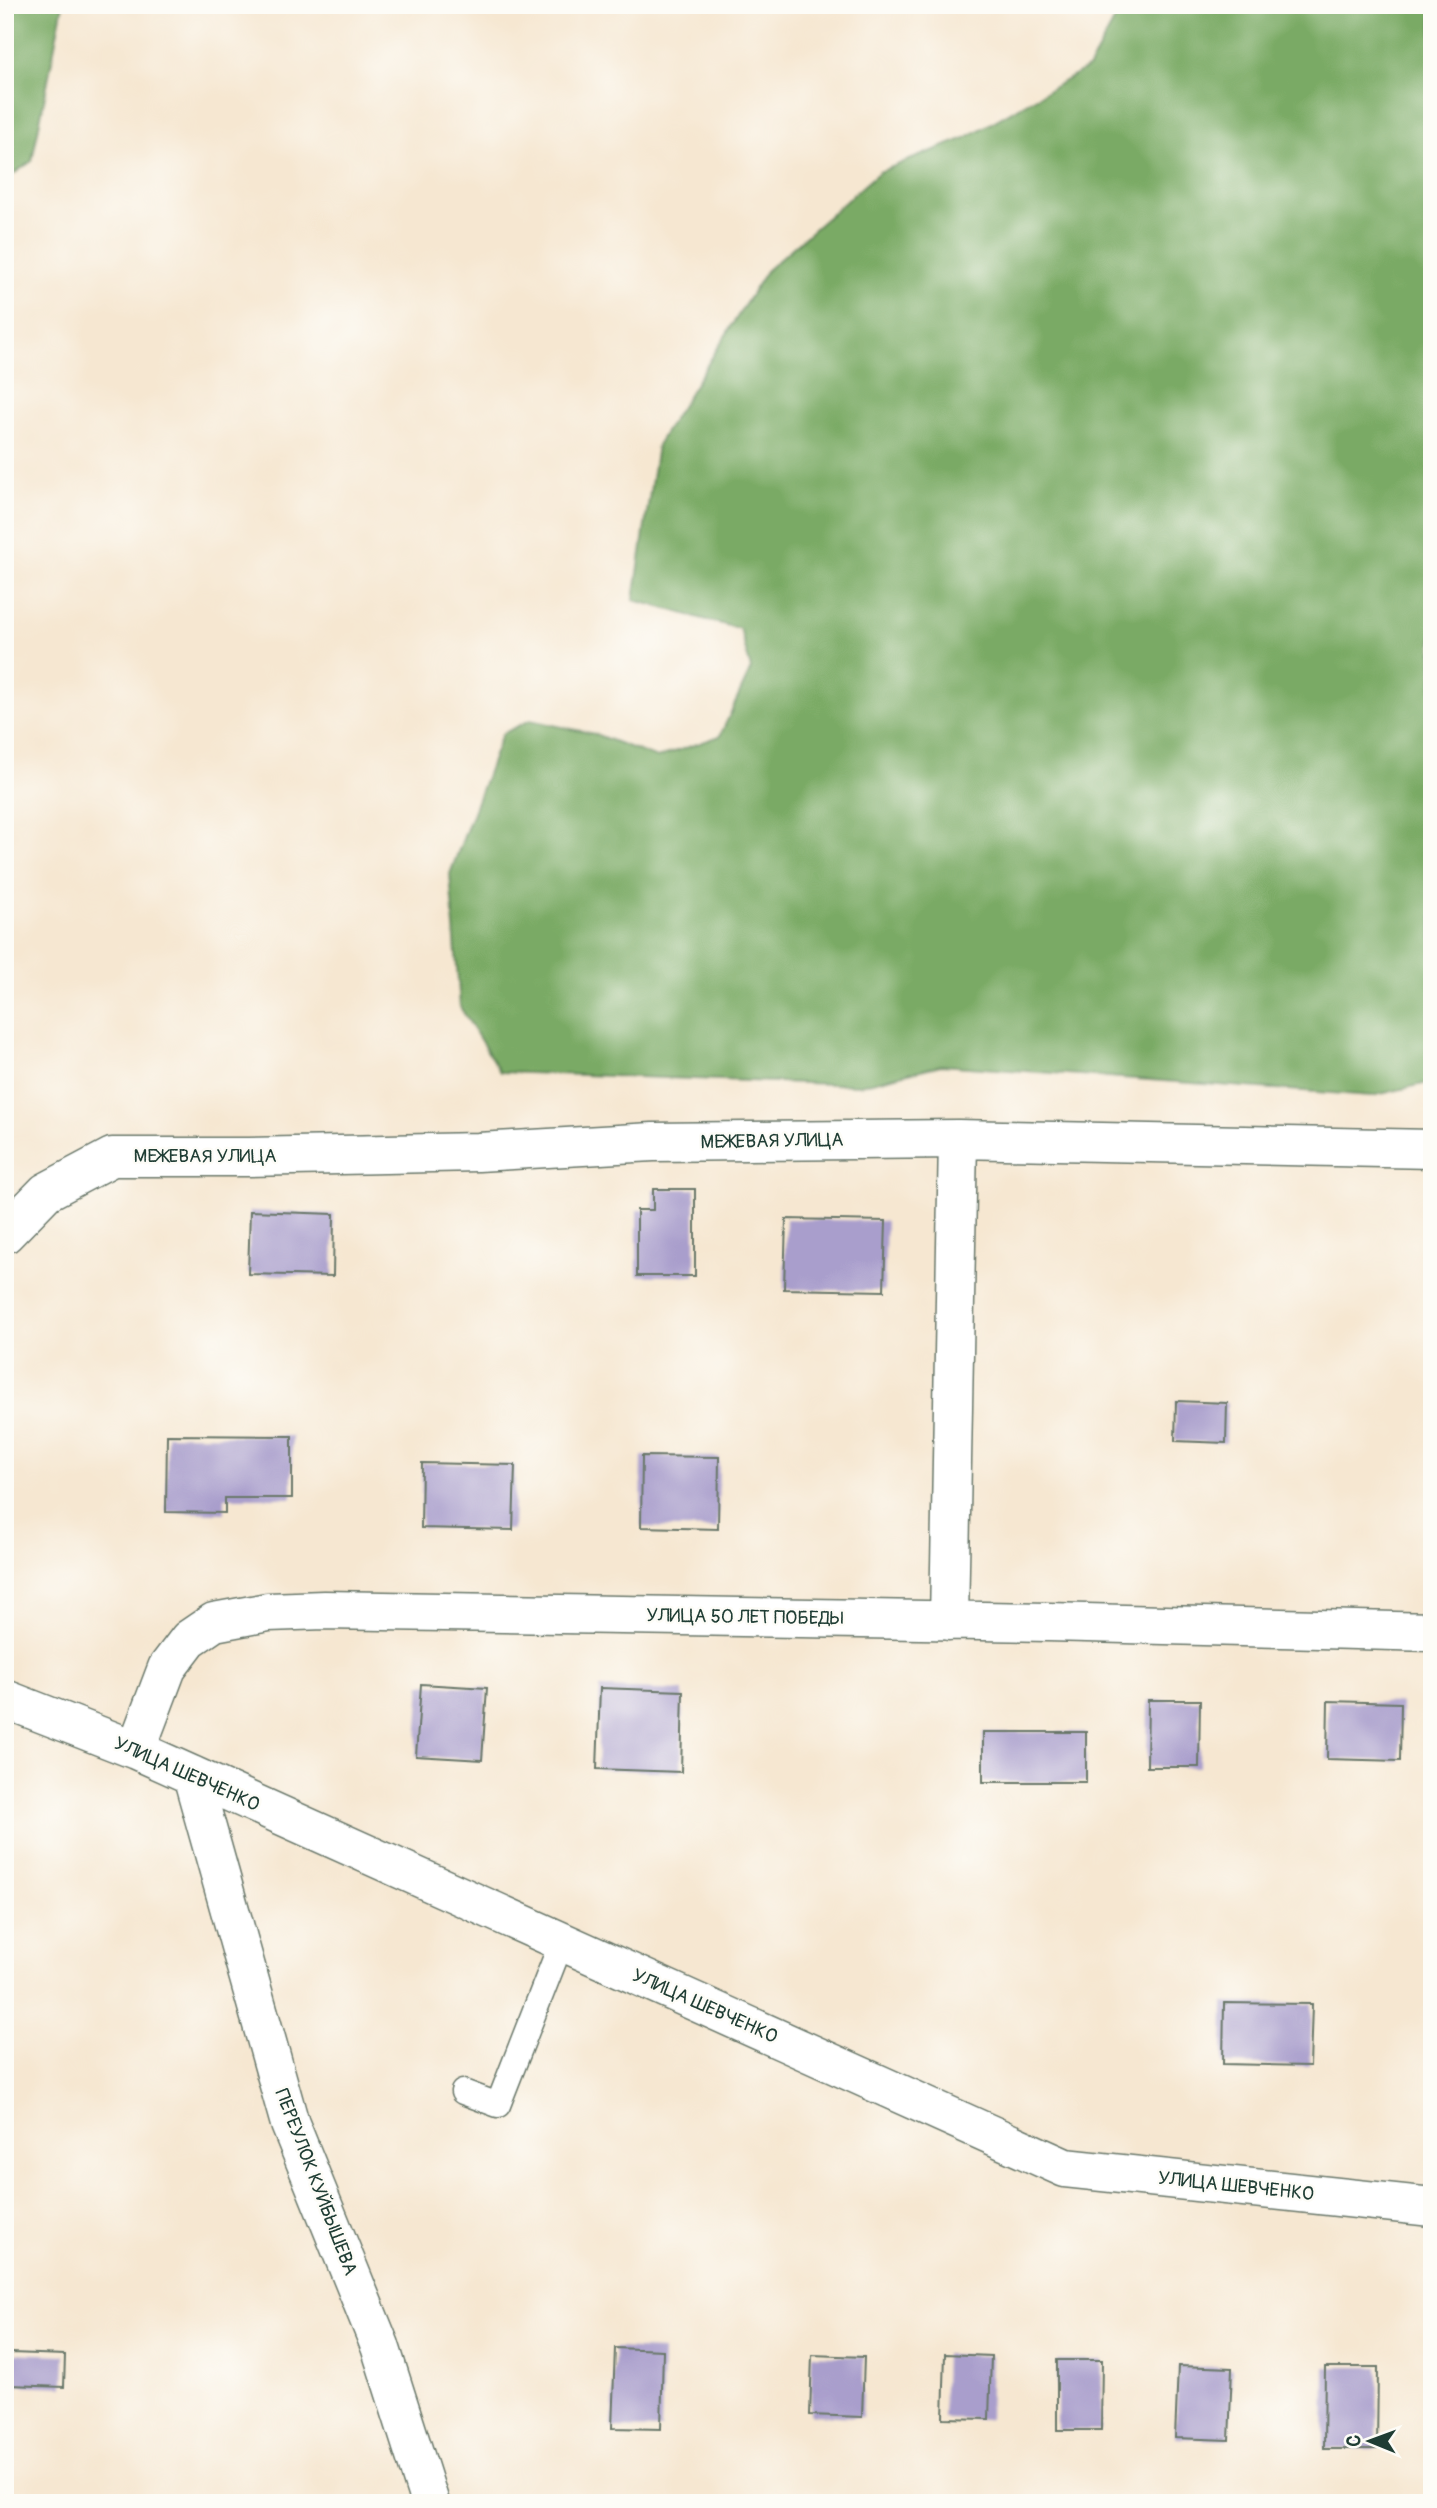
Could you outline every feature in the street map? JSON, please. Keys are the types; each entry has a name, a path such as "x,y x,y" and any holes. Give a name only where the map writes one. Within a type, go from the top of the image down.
{"street":[{"name":"МЕЖЕВАЯ УЛИЦА","path":"5,1234 46,1192 112,1157 478,1152 653,1142 958,1139 1432,1149"},
{"path":"949,1621 958,1139"},
{"name":"УЛИЦА 50 ЛЕТ ПОБЕДЫ","path":"136,1750 167,1668 189,1639 214,1622 268,1612 352,1610 1432,1632"},
{"name":"УЛИЦА ШЕВЧЕНКО","path":"5,1699 136,1750 1065,2168 1432,2207"},
{"name":"ПЕРЕУЛОК КУЙБЫШЕВА","path":"192,1775 290,2124 380,2346 430,2503"}],"lane":[{"path":"463,2092 498,2105 562,1941"}],"green space":[{"path":"5,5 63,5 32,161 5,180"},
{"path":"1123,5 1432,5 1432,1082 1372,1096 941,1065 860,1085 500,1072 460,1007 450,874 502,734 530,720 595,734 657,758 720,736 751,669 740,629 634,600 657,445 766,271 879,172 965,138 1089,67"}],"building":[{"path":"653,1189 695,1189 695,1276 637,1276 637,1210 653,1210"},
{"path":"250,1211 334,1214 333,1276 248,1274"},
{"path":"786,1219 886,1221 884,1291 784,1289"},
{"path":"1176,1401 1227,1403 1226,1443 1175,1441"},
{"path":"167,1435 292,1436 292,1498 225,1498 225,1513 166,1512"},
{"path":"642,1456 719,1457 718,1529 641,1527"},
{"path":"422,1463 515,1465 513,1530 421,1528"},
{"path":"421,1684 487,1688 482,1760 416,1756"},
{"path":"600,1688 683,1691 681,1772 597,1769"},
{"path":"1148,1700 1200,1700 1199,1767 1147,1767"},
{"path":"1328,1701 1401,1703 1400,1761 1327,1759"},
{"path":"983,1732 1086,1732 1086,1782 983,1782"},
{"path":"1224,2003 1312,2004 1310,2066 1223,2064"},
{"path":"615,2348 663,2350 661,2429 612,2428"},
{"path":"11,2353 65,2355 64,2387 10,2385"},
{"path":"945,2354 991,2356 989,2419 943,2418"},
{"path":"812,2355 864,2357 862,2417 810,2415"},
{"path":"1057,2360 1102,2360 1101,2430 1057,2430"},
{"path":"1178,2366 1232,2368 1229,2440 1175,2438"},
{"path":"1325,2367 1378,2367 1377,2449 1324,2449"}]}
